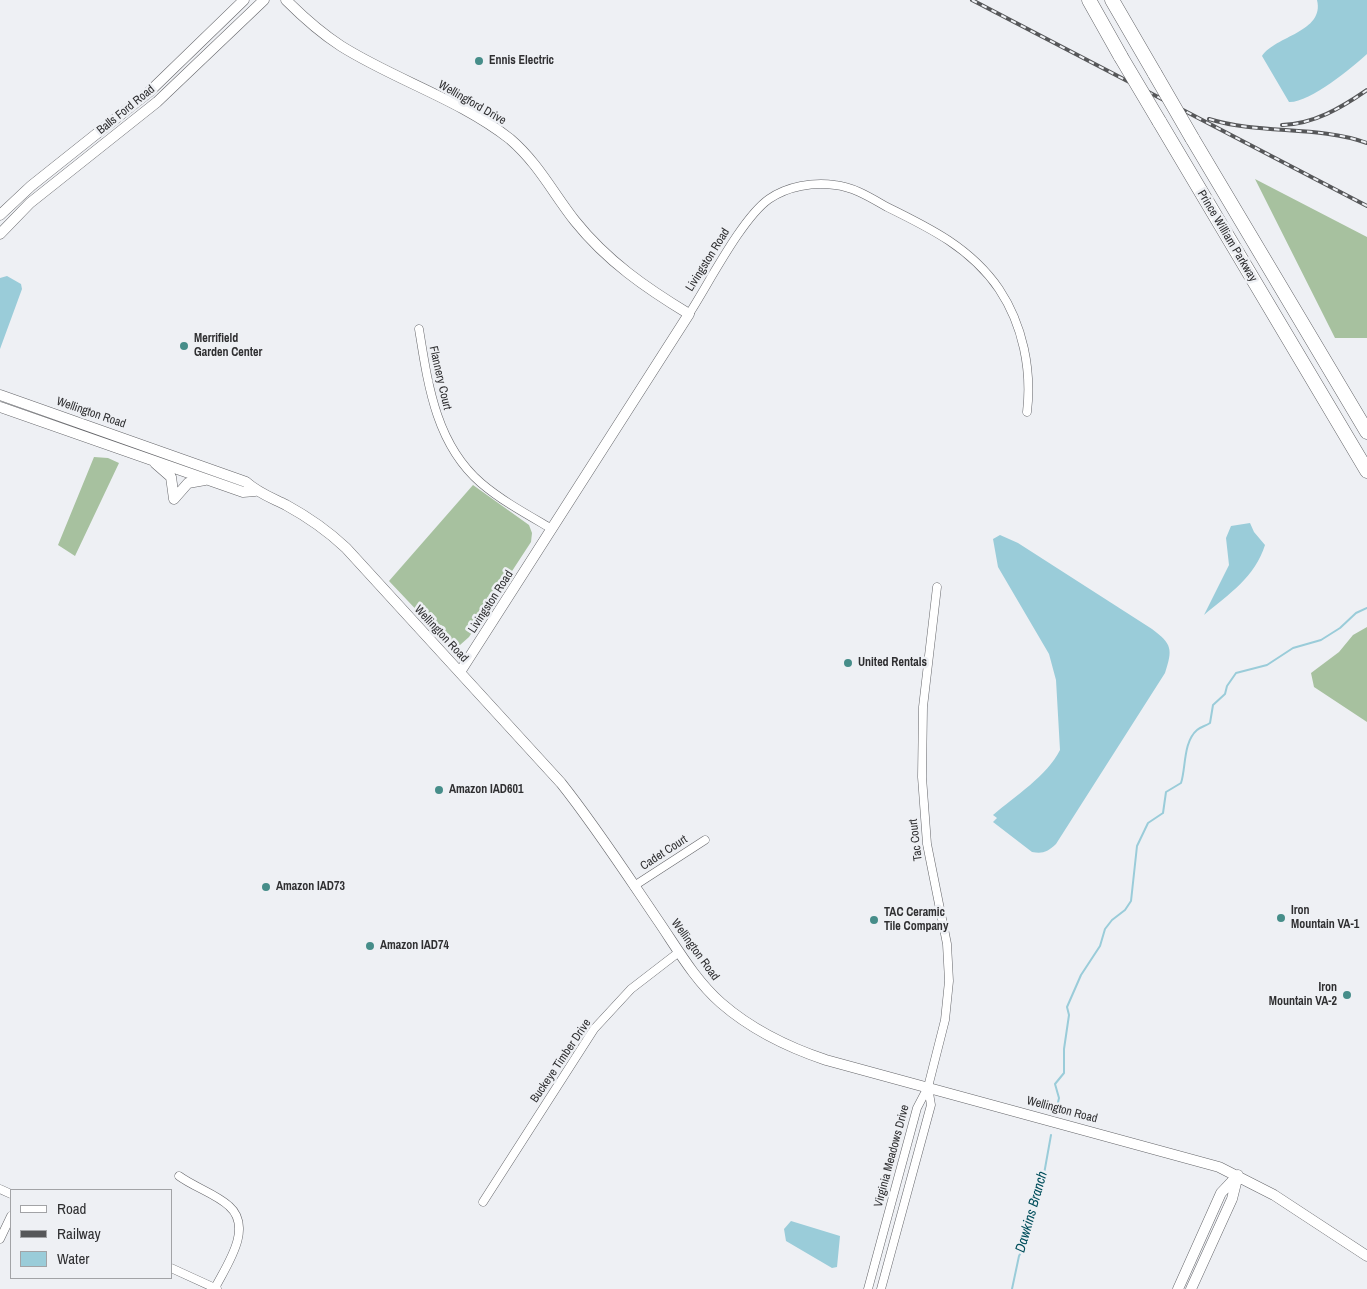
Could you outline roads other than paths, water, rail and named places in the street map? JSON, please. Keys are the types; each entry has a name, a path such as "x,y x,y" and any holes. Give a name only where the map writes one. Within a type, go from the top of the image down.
{"highway":[{"name":"Prince William Parkway","path":"1088,0 1367,471"},
{"name":"Prince William Parkway","path":"1112,0 1367,432"}],"main road":[{"name":"Balls Ford Road","path":"0,216 31,186 161,81 244,0"},
{"name":"Balls Ford Road","path":"0,234 30,203 157,102 264,0"},
{"name":"Wellingford Drive","path":"286,0 312,25 342,47 479,118 508,138 527,154 574,220 600,250 636,280 689,314"},
{"path":"87,158 87,149 97,134"},
{"name":"Livingston Road","path":"460,672 689,314"},
{"name":"Wellington Road","path":"0,395 246,482 256,491 296,510 336,539 560,782 588,818 704,986 742,1020 770,1038 826,1060 1198,1160 1238,1175 1274,1194 1367,1256"},
{"name":"Wellington Road","path":"0,407 243,492 256,491"},
{"path":"151,459 170,477 174,499 188,483 210,481"},
{"path":"1178,1289 1221,1193 1238,1175"},
{"path":"1192,1289 1232,1199 1238,1175"}],"street":[{"name":"Livingston Road","path":"689,314 742,228 756,210 770,199 791,188 818,184 846,187 949,240 966,252 991,278 1008,306 1025,350 1029,377 1027,412"},
{"name":"Flannery Court","path":"419,329 433,402 448,442 458,457 481,483 552,529"},
{"name":"Tac Court","path":"928,1088 945,1020 949,981 947,944 927,844 922,777 923,707 937,587"},
{"name":"Cadet Court","path":"634,886 705,840"},
{"name":"Buckeye Timber Drive","path":"483,1202 594,1029 631,989 679,952"},
{"name":"Virginia Meadows Drive","path":"868,1289 917,1108 928,1088"},
{"name":"Virginia Meadows Drive","path":"881,1289 931,1106 928,1088"},
{"path":"172,1268 216,1289 238,1241 237,1218 230,1207 179,1176"},
{"path":"0,1239 10,1218"}],"water":[{"path":"1317,0 1367,0 1367,54 1341,76 1319,91 1308,97 1289,102 1262,56 1277,43 1307,27 1314,19 1317,11"},
{"path":"7,276 21,284 22,289 0,349 0,278"},
{"path":"1250,523 1254,532 1265,545 1261,556 1248,576 1204,615 1229,565 1226,538 1231,526"},
{"path":"1000,535 1018,543 1152,629 1164,639 1170,652 1165,673 1056,844 1047,851 1039,853 1032,852 993,822 997,818 993,815 1039,777 1060,750 1056,680 1049,654 998,567 993,539"},
{"path":"791,1221 840,1236 837,1267 832,1268 786,1241 784,1229"}],"waterway":[{"name":"Dawkins Branch","path":"1057,1107 1059,1098 1055,1084 1064,1073 1064,1049 1069,1015 1067,1007 1081,975 1100,946 1105,929 1112,920 1125,910 1131,901 1137,846 1148,823 1163,813 1166,792 1181,783 1187,748 1192,735 1198,729 1210,723 1213,705 1225,694 1227,686 1236,673 1267,665 1293,648 1321,640 1340,628 1356,613 1367,608"},
{"name":"Dawkins Branch","path":"1012,1289 1019,1256 1026,1243 1027,1221 1044,1174 1051,1135"}],"railway":[{"path":"972,0 1367,206"},
{"path":"1282,125 1305,122 1327,114 1367,90"},
{"path":"1209,119 1248,127 1348,137 1367,143"}],"place":[{"name":"Ennis Electric","path":"479,61"},
{"name":"Merrifield Garden Center","path":"184,346"},
{"name":"United Rentals","path":"848,663"},
{"name":"Amazon IAD601","path":"439,790"},
{"name":"Amazon IAD73","path":"266,887"},
{"name":"Iron Mountain VA-1","path":"1281,918"},
{"name":"TAC Ceramic Tile Company","path":"874,920"},
{"name":"Amazon IAD74","path":"370,946"},
{"name":"Iron Mountain VA-2","path":"1347,995"}]}
